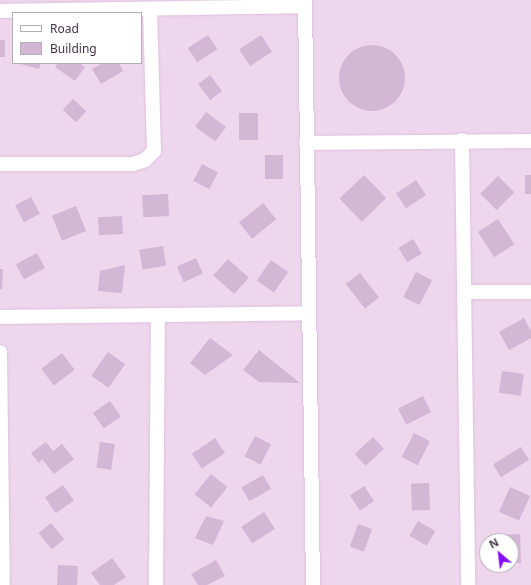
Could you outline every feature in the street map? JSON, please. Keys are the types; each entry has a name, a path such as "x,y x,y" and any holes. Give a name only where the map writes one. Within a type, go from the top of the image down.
{"street":[{"path":"0,11 150,9 305,3 308,314 313,585"},
{"path":"0,164 133,164 145,160 154,151 150,9"},
{"path":"306,143 462,140 531,141"},
{"path":"462,140 468,585"},
{"path":"464,292 531,292"},
{"path":"0,317 308,314"},
{"path":"156,585 158,316"},
{"path":"0,352 3,585"}],"shaded area":[{"path":"0,0 531,0 531,585 0,585"}],"building":[{"path":"208,35 217,49 197,62 188,48"},
{"path":"261,35 272,52 250,66 239,49"},
{"path":"0,40 5,40 5,57 0,57"},
{"path":"372,45 384,48 395,55 402,66 405,78 402,90 395,101 384,108 372,111 360,108 349,101 342,90 339,78 342,66 349,55 360,48"},
{"path":"21,64 41,64 39,69"},
{"path":"57,64 80,64 85,67 75,81 55,67"},
{"path":"101,64 120,64 123,71 101,84 92,69"},
{"path":"210,75 222,91 210,100 198,84"},
{"path":"73,99 86,111 76,122 63,110"},
{"path":"206,112 226,127 215,141 195,126"},
{"path":"239,113 258,113 258,140 239,140"},
{"path":"265,155 283,155 283,179 265,179"},
{"path":"202,164 218,172 209,189 193,181"},
{"path":"364,175 386,198 362,222 340,199"},
{"path":"525,175 531,175 531,194 525,194"},
{"path":"498,176 514,192 497,210 480,194"},
{"path":"416,180 426,195 406,208 396,193"},
{"path":"168,194 169,216 143,217 142,195"},
{"path":"31,197 40,214 24,222 15,205"},
{"path":"263,203 276,219 252,239 239,223"},
{"path":"76,206 86,231 62,241 52,216"},
{"path":"122,216 123,234 99,235 98,217"},
{"path":"498,219 514,244 494,257 478,232"},
{"path":"413,239 422,254 407,262 398,248"},
{"path":"163,246 166,266 142,270 139,250"},
{"path":"37,253 45,268 24,279 16,264"},
{"path":"196,258 203,274 184,282 177,267"},
{"path":"228,259 249,278 234,294 213,275"},
{"path":"271,260 288,272 274,293 257,280"},
{"path":"125,265 122,293 98,291 100,271"},
{"path":"0,269 3,269 2,289 0,289"},
{"path":"416,272 432,280 419,305 403,297"},
{"path":"360,273 379,297 365,309 346,284"},
{"path":"524,318 531,331 531,338 509,350 499,332"},
{"path":"210,338 233,355 205,375 190,363"},
{"path":"259,350 300,383 259,382 243,370"},
{"path":"108,352 125,364 109,388 91,376"},
{"path":"62,353 75,370 54,385 41,369"},
{"path":"502,371 524,374 521,396 499,393"},
{"path":"423,396 431,412 406,425 398,409"},
{"path":"110,401 121,417 104,429 93,413"},
{"path":"414,433 430,441 418,465 402,457"},
{"path":"255,436 271,444 261,465 245,456"},
{"path":"373,437 384,449 366,466 355,454"},
{"path":"215,438 225,453 202,469 192,454"},
{"path":"46,442 53,451 62,444 74,459 54,474 42,459 39,463 31,453"},
{"path":"100,442 115,444 111,470 96,468"},
{"path":"521,447 529,460 501,477 493,464"},
{"path":"211,474 227,487 211,507 195,494"},
{"path":"263,475 271,489 249,501 241,488"},
{"path":"429,483 430,510 412,511 411,484"},
{"path":"63,485 74,501 56,513 45,498"},
{"path":"364,486 374,501 360,510 350,496"},
{"path":"510,487 530,496 519,521 499,512"},
{"path":"264,512 275,529 252,543 241,527"},
{"path":"206,516 224,521 213,545 195,538"},
{"path":"418,521 435,531 427,546 410,536"},
{"path":"51,523 64,539 52,549 39,533"},
{"path":"358,524 372,529 364,552 350,547"},
{"path":"520,534 521,563 519,563"},
{"path":"112,558 126,577 114,585 100,585 91,573"},
{"path":"216,560 225,576 207,585 198,585 191,574"},
{"path":"58,565 78,566 77,585 57,585"}]}
